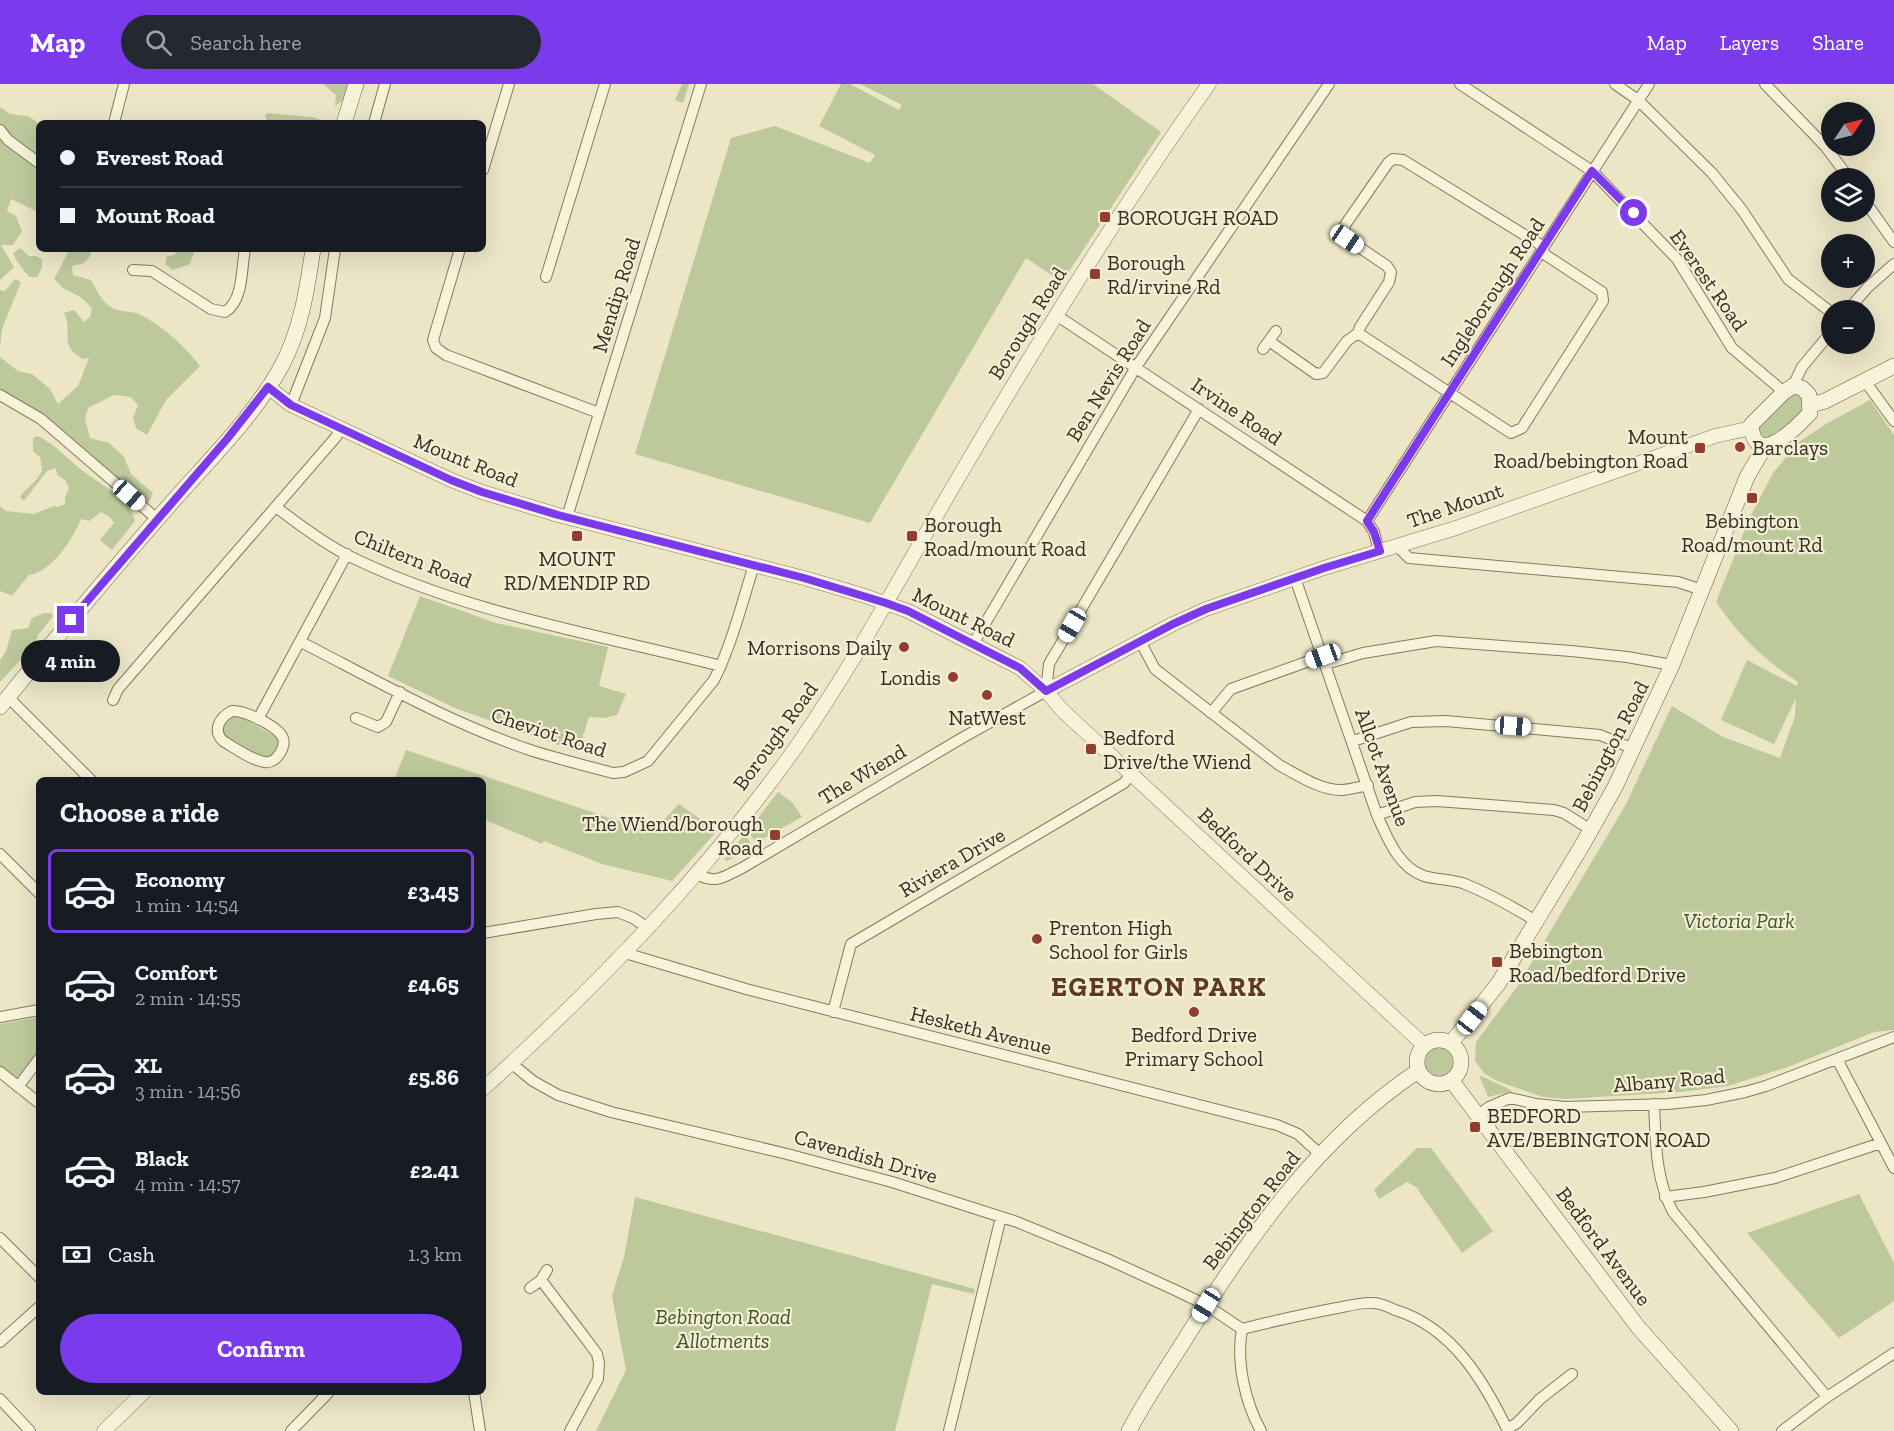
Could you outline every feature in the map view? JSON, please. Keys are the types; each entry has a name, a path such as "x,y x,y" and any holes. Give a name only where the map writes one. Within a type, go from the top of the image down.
{"main road":[{"path":"345,120 356,84"},
{"path":"4,702 227,439 268,387 282,365 297,332 306,296 312,252"},
{"path":"1811,405 1825,401 1894,366"},
{"path":"1802,388 1809,395 1810,413 1800,424 1770,446 1765,446 1756,441 1751,425 1788,389 1802,388"},
{"name":"Bebington Road","path":"1451,1043 1498,984 1591,830 1634,749 1672,665 1747,477 1765,446"},
{"path":"1438,1039 1451,1043 1457,1048 1461,1061 1459,1071 1451,1080 1442,1084 1432,1083 1418,1071 1417,1056 1424,1046 1438,1039"},
{"name":"Bebington Road","path":"1129,1431 1206,1305 1244,1248 1272,1212 1321,1155 1370,1107 1418,1071"},
{"name":"Bedford Avenue","path":"1451,1080 1638,1327 1731,1431"}],"street":[{"path":"115,120 124,84"},
{"path":"375,120 386,84"},
{"path":"486,160 509,84"},
{"path":"546,277 605,84"},
{"name":"Mendip Road","path":"567,517 701,84"},
{"name":"Borough Road","path":"486,1086 546,1031 648,928 761,794 798,743 856,655 1010,389 1056,315 1209,84"},
{"name":"Ben Nevis Road","path":"973,644 1136,367 1329,84"},
{"name":"Everest Road","path":"1460,84 1592,171 1677,259 1732,348 1788,389"},
{"path":"1615,84 1638,100 1724,186 1788,279 1821,304"},
{"name":"Ingleborough Road","path":"1367,521 1649,84"},
{"path":"1765,84 1825,146 1842,168"},
{"path":"0,130 8,140 36,161"},
{"path":"1276,331 1266,345 1316,374 1323,373 1347,341 1358,333 1389,282 1391,273 1387,266 1347,239 1344,233 1345,225 1393,159 1403,160 1542,250 1602,292 1603,301 1522,428 1511,433 1358,333"},
{"path":"1875,215 1894,242"},
{"path":"133,270 152,271 211,309 225,312 237,299 244,252"},
{"path":"291,405 325,318 335,252"},
{"path":"459,252 433,340 436,348 446,355 599,413"},
{"path":"1857,300 1894,264"},
{"name":"Irvine Road","path":"1056,315 1367,521"},
{"path":"1788,389 1821,344"},
{"path":"1865,381 1894,421"},
{"name":"Mount Road","path":"268,387 291,405 340,429 451,480 522,505 754,565 908,611 1020,668 1046,691"},
{"path":"0,395 41,419 157,519"},
{"path":"1046,691 1049,666 1199,409"},
{"name":"The Mount","path":"1046,691 1206,609 1295,578 1398,547 1715,436 1751,428"},
{"path":"113,700 118,689 133,671 336,437 340,429"},
{"name":"Chiltern Road","path":"276,507 304,528 347,554 404,579 510,616 722,666"},
{"path":"1367,521 1374,532 1380,551"},
{"path":"1398,547 1409,558 1678,582 1702,590"},
{"path":"258,719 302,642 347,554"},
{"name":"Cheviot Road","path":"302,642 441,713 533,751 613,773 624,772 648,761 714,680 722,666 754,565"},
{"name":"Allcot Avenue","path":"1295,578 1377,814 1390,844 1411,869 1424,876 1462,882 1536,921"},
{"path":"1140,641 1155,669 1279,765 1302,778 1328,788 1342,790 1368,785"},
{"path":"1211,713 1232,689 1324,660 1436,641 1571,651 1672,665"},
{"name":"The Wiend","path":"695,874 710,881 723,878 1046,691"},
{"name":"Bedford Drive","path":"1046,691 1062,710 1424,1046"},
{"path":"356,718 378,726 386,722 400,692"},
{"path":"4,702 88,777"},
{"path":"232,711 242,712 258,719 283,738 280,753 269,763 261,762 242,752 218,736 219,724 225,715 232,711"},
{"path":"1353,741 1411,722 1446,722 1600,735 1634,749"},
{"name":"Riviera Drive","path":"833,1012 851,944 1124,783 1131,774"},
{"path":"1377,814 1415,802 1437,801 1554,810 1564,813 1591,830"},
{"path":"0,854 36,889"},
{"path":"486,932 618,912 648,928"},
{"name":"Hesketh Avenue","path":"625,953 833,1012 1277,1125 1298,1134 1321,1155"},
{"path":"0,1017 36,1011"},
{"name":"Albany Road","path":"1478,1114 1510,1098 1565,1107 1706,1100 1745,1092 1894,1037"},
{"path":"1837,1059 1894,1168"},
{"path":"18,1086 36,1063"},
{"name":"Cavendish Drive","path":"511,1063 533,1081 558,1095 611,1112 881,1179 1001,1217 1107,1259 1206,1305"},
{"path":"0,1072 36,1101"},
{"path":"1654,1104 1658,1175 1673,1212 1827,1397"},
{"path":"1665,1197 1775,1178 1881,1143"},
{"path":"949,1431 1001,1217"},
{"path":"0,1238 36,1274"},
{"path":"530,1288 544,1275 597,1354 598,1379 570,1431"},
{"path":"1206,1305 1242,1329 1300,1315 1374,1303 1400,1311 1425,1323 1452,1344 1467,1361 1490,1395 1508,1430 1540,1399 1572,1374"},
{"path":"0,1342 36,1310"},
{"path":"1242,1329 1241,1367 1250,1406 1261,1431"},
{"path":"1782,1431 1827,1397 1894,1353"},
{"path":"104,1431 141,1395"},
{"path":"291,1431 326,1395"},
{"path":"474,1395 478,1430"},
{"path":"0,1398 30,1431"}],"green space":[{"path":"323,84 348,84 343,101 335,106 336,95"},
{"path":"682,84 689,84 683,103 675,100"},
{"path":"841,84 850,84 899,110 902,105 860,84 1093,84 1161,132 1062,282 1026,258 870,523 635,454 731,138 775,126 870,163 875,155 819,126"},
{"path":"0,107 10,114 27,116 36,121 36,157 0,127"},
{"path":"268,113 322,120 266,120 265,115"},
{"path":"0,133 36,165 36,211 11,199 7,211 16,216 22,231 13,245 1,245 14,267 0,280"},
{"path":"20,248 29,256 42,259 42,268 37,277 29,277 16,260 13,253"},
{"path":"69,252 90,252 91,255 84,263 72,266 73,275 91,280 108,305 120,311 136,313 162,329 180,343 200,366 166,400 147,435 136,428 133,418 138,405 131,397 114,395 88,408 85,419 90,438 109,443 124,457 131,474 153,493 149,502 142,501 0,392 0,357 18,371 32,374 50,389 58,404 78,386 89,358 83,359 70,349 67,320 64,313 74,310 84,322 90,317 92,309 82,298 63,288 54,278"},
{"path":"175,252 194,252 190,264 173,270 166,265 166,257 176,254"},
{"path":"15,279 21,282 2,329 0,348 0,290 5,291"},
{"path":"1795,394 1801,398 1804,405 1801,416 1765,441 1756,428 1786,396"},
{"name":"Victoria Park","path":"1870,400 1894,435 1894,1030 1874,1032 1788,1067 1728,1086 1681,1092 1565,1099 1543,1097 1497,1081 1484,1073 1475,1061 1476,1042 1517,987 1625,806 1672,706 1723,737 1780,758 1795,716 1796,698 1774,744 1721,720 1747,660 1797,686 1798,682 1753,647 1716,602 1750,517 1773,473 1799,442"},
{"path":"38,436 120,498 132,513 135,521 112,550 100,540 114,523 110,517 101,512 89,521 81,519 54,561 46,568 29,575 12,596 0,591 0,506 6,511 34,514 65,504 69,488 65,480 57,475 56,468 47,471 24,501 20,497 42,471 40,457 33,451 33,438"},
{"path":"420,596 496,623 608,647 599,686 626,694 617,715 604,718 589,717 578,752 455,708 388,676"},
{"path":"51,613 53,616 38,635 35,644 0,682 0,660 6,651 12,630 28,628 32,618"},
{"path":"239,715 277,738 279,743 274,755 265,760 224,739 221,727 228,716"},
{"path":"406,750 652,832 679,804 717,831 672,881 602,864 544,841 542,844 486,820 486,777 395,777"},
{"path":"778,792 792,802 802,817 756,843 748,831"},
{"path":"745,834 752,846 727,861 724,859"},
{"path":"36,1018 36,1056 17,1081 0,1067 0,1024"},
{"path":"1439,1045 1450,1050 1455,1061 1450,1072 1439,1077 1428,1072 1423,1061 1428,1050"},
{"path":"1479,1075 1513,1091 1488,1097"},
{"path":"1417,1148 1431,1148 1493,1231 1462,1253 1416,1187 1407,1182 1379,1199 1374,1190"},
{"path":"1859,1194 1894,1263 1894,1301 1839,1338 1747,1233"},
{"name":"Bebington Road Allotments","path":"635,1197 975,1289 974,1294 932,1284 895,1431 596,1431 626,1370 612,1296 624,1257"}],"place":[{"name":"BOROUGH ROAD","path":"1105,217"},
{"name":"Borough Rd/irvine Rd","path":"1095,274"},
{"name":"Barclays","path":"1740,447"},
{"name":"Mount Road/bebington Road","path":"1700,448"},
{"name":"Bebington Road/mount Rd","path":"1752,498"},
{"name":"MOUNT RD/MENDIP RD","path":"577,536"},
{"name":"Borough Road/mount Road","path":"912,536"},
{"name":"Morrisons Daily","path":"904,647"},
{"name":"Londis","path":"953,677"},
{"name":"NatWest","path":"987,695"},
{"name":"Bedford Drive/the Wiend","path":"1091,749"},
{"name":"The Wiend/borough Road","path":"775,835"},
{"name":"Prenton High School for Girls","path":"1037,939"},
{"name":"Bebington Road/bedford Drive","path":"1497,962"},
{"name":"Bedford Drive Primary School","path":"1194,1012"},
{"name":"BEDFORD AVE/BEBINGTON ROAD","path":"1475,1127"}],"district":[{"name":"EGERTON PARK","path":"1159,987"}],"route":[{"path":"71,620 227,439 268,387 291,405 451,480 482,492 558,515 804,578 908,611 1020,668 1046,691 1206,609 1380,551 1374,532 1367,521 1592,171 1634,213"}]}
